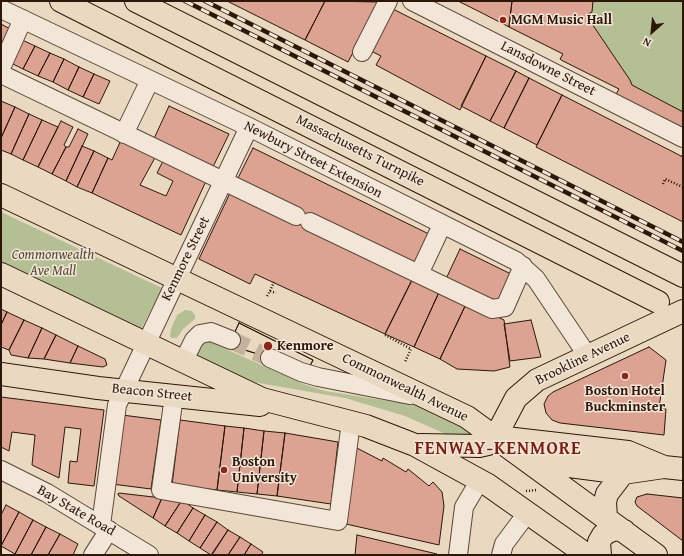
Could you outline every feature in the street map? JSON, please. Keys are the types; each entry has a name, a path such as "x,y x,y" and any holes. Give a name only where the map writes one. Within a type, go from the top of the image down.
{"main road":[{"name":"Massachusetts Turnpike","path":"61,1 658,302"},
{"path":"136,1 683,276"},
{"name":"Commonwealth Avenue","path":"1,195 468,417 496,436 656,555"},
{"path":"1,274 262,399 351,422 415,445 480,480 528,512 587,555"},
{"name":"Brookline Avenue","path":"496,436 516,398 526,388 541,378 587,355 683,311"},
{"name":"Beacon Street","path":"1,374 174,396 304,410"},
{"path":"415,445 481,446 489,444 496,436 628,452 674,468"},
{"path":"415,445 623,473 674,468"},
{"path":"606,518 605,502 607,494 623,473"},
{"path":"600,555 599,542 603,535 616,529 624,531"}],"street":[{"path":"362,52 388,1"},
{"name":"Lansdowne Street","path":"412,1 683,138"},
{"name":"Newbury Street Extension","path":"1,9 249,128 524,266 550,297 587,355"},
{"path":"1,68 23,19"},
{"path":"1,74 492,309 504,307 524,266"},
{"path":"124,134 150,80"},
{"name":"Kenmore Street","path":"105,527 117,405 175,279 249,128"},
{"path":"419,274 442,225"},
{"path":"183,362 194,340 200,334 211,332 231,340"},
{"path":"270,358 318,377 435,400"},
{"path":"174,396 161,490 338,521 351,422"},
{"name":"Bay State Road","path":"1,470 47,493 149,555"},
{"path":"458,555 464,507 480,480"},
{"path":"501,555 504,544 528,512"},
{"path":"93,555 105,527"}],"path":[{"path":"662,184 665,179 683,187"},
{"path":"267,296 274,282"},
{"path":"270,291 276,293"},
{"path":"385,336 411,348 405,362"},
{"path":"519,492 540,490"}],"green space":[{"path":"512,1 683,1 683,130 615,96 619,89 563,61 560,59 562,54 509,27"},
{"name":"Commonwealth Ave Mall","path":"1,212 162,288 140,331 1,265"},
{"path":"185,310 192,311 195,315 195,319 183,329 177,338 170,337 171,329 177,315"},
{"path":"208,341 306,385 325,391 414,405 482,437 450,436 405,416 345,398 253,382 198,356 199,349 203,343"}],"building":[{"path":"227,1 325,1 305,40"},
{"path":"325,1 380,2 348,62 305,40"},
{"name":"MGM Music Hall","path":"458,1 512,1 509,27 482,13"},
{"path":"512,1 593,1 592,12 586,15 632,85 683,112 683,130 615,96 619,89 563,61 560,59 563,54 509,27"},
{"path":"391,8 486,56 460,110 376,65 381,56 369,50"},
{"path":"1,24 14,31 1,58"},
{"path":"20,39 35,46 23,69 9,62"},
{"path":"35,46 50,53 38,76 23,69"},
{"path":"50,53 64,59 53,82 38,76"},
{"path":"486,56 516,71 490,121 461,106"},
{"path":"64,59 79,67 68,90 53,82"},
{"path":"79,67 94,74 83,97 68,90"},
{"path":"516,71 529,78 504,128 490,121"},
{"path":"94,74 110,81 99,104 83,97"},
{"path":"529,78 562,95 537,145 504,128"},
{"path":"562,95 683,157 683,222 536,147"},
{"path":"1,101 15,107 1,138"},
{"path":"169,106 229,134 211,171 152,143"},
{"path":"15,107 29,114 11,154 1,150 1,138"},
{"path":"29,114 42,120 23,160 11,154"},
{"path":"42,120 58,127 38,167 23,160"},
{"path":"61,121 73,127 64,145 66,147 52,174 38,167"},
{"path":"78,129 88,134 66,181 52,174 66,147 69,147"},
{"path":"122,138 157,154 140,185 166,196 173,181 157,173 164,159 207,179 181,235 92,193 108,158 112,160"},
{"path":"82,146 94,151 77,187 66,181"},
{"path":"253,148 433,236 417,268 236,182"},
{"path":"94,151 108,158 92,193 77,187"},
{"path":"231,191 413,278 385,334 255,274 250,284 199,259"},
{"path":"460,249 515,276 502,302 494,305 445,281"},
{"path":"413,278 440,290 414,347 385,334"},
{"path":"440,290 467,302 440,359 414,347"},
{"path":"467,302 504,320 510,367 494,371 457,369 440,359"},
{"path":"1,309 7,312 1,325"},
{"path":"7,312 24,320 9,350 1,347 1,325"},
{"path":"24,320 42,328 28,358 11,355 9,350"},
{"path":"531,320 541,357 510,361 504,324"},
{"name":"Kenmore","path":"239,323 313,360 308,370 229,345"},
{"name":"Kenmore","path":"239,323 313,360 308,370 229,345"},
{"path":"42,328 56,335 44,359 28,358"},
{"path":"56,335 78,346 70,363 44,359"},
{"path":"78,346 105,359 107,365 103,367 70,363"},
{"name":"Boston Hotel Buckminster","path":"649,347 666,360 659,408 666,409 664,435 560,423 552,420 546,413 544,404 548,396 553,392"},
{"path":"1,397 104,410 94,486 68,483 70,461 77,462 81,429 65,427 59,478 32,465 35,435 12,432 9,451 1,447"},
{"path":"122,415 161,420 151,489 112,484"},
{"path":"180,420 225,426 217,490 172,485"},
{"path":"225,426 244,428 237,492 217,490"},
{"path":"244,428 264,431 257,494 237,492"},
{"path":"264,431 285,433 277,496 257,494"},
{"path":"285,433 338,442 331,504 277,496"},
{"path":"353,446 382,461 383,458 406,472 408,469 429,486 433,482 442,492 444,506 439,545 346,524"},
{"path":"119,493 162,498 153,518 118,494"},
{"path":"647,494 683,498 683,541 637,506 635,502 637,497"},
{"path":"162,498 182,500 165,526 153,518"},
{"path":"182,500 193,508 177,533 165,526"},
{"path":"6,505 19,512 1,546 1,515"},
{"path":"193,508 205,515 189,541 177,533"},
{"path":"19,512 33,520 15,554 1,546"},
{"path":"205,515 217,522 200,548 189,541"},
{"path":"33,520 46,527 31,555 17,555 15,554"},
{"path":"217,522 228,530 211,555 200,548"},
{"path":"46,527 60,534 48,555 31,555"},
{"path":"228,530 240,537 228,555 212,555"},
{"path":"60,534 78,544 73,555 48,555"},
{"path":"357,535 437,554 437,555 355,555"},
{"path":"240,537 251,544 244,555 228,555"},
{"path":"251,544 263,552 261,555 244,555"}],"tunnel":[{"path":"231,340 270,358"}],"railway":[{"path":"185,1 683,251"},
{"path":"205,1 683,242"}],"place":[{"name":"MGM Music Hall","path":"503,20"},
{"name":"Kenmore","path":"268,346"},
{"name":"Boston Hotel Buckminster","path":"625,376"},
{"name":"Boston University","path":"224,470"}],"district":[{"name":"FENWAY-KENMORE","path":"498,449"}]}
